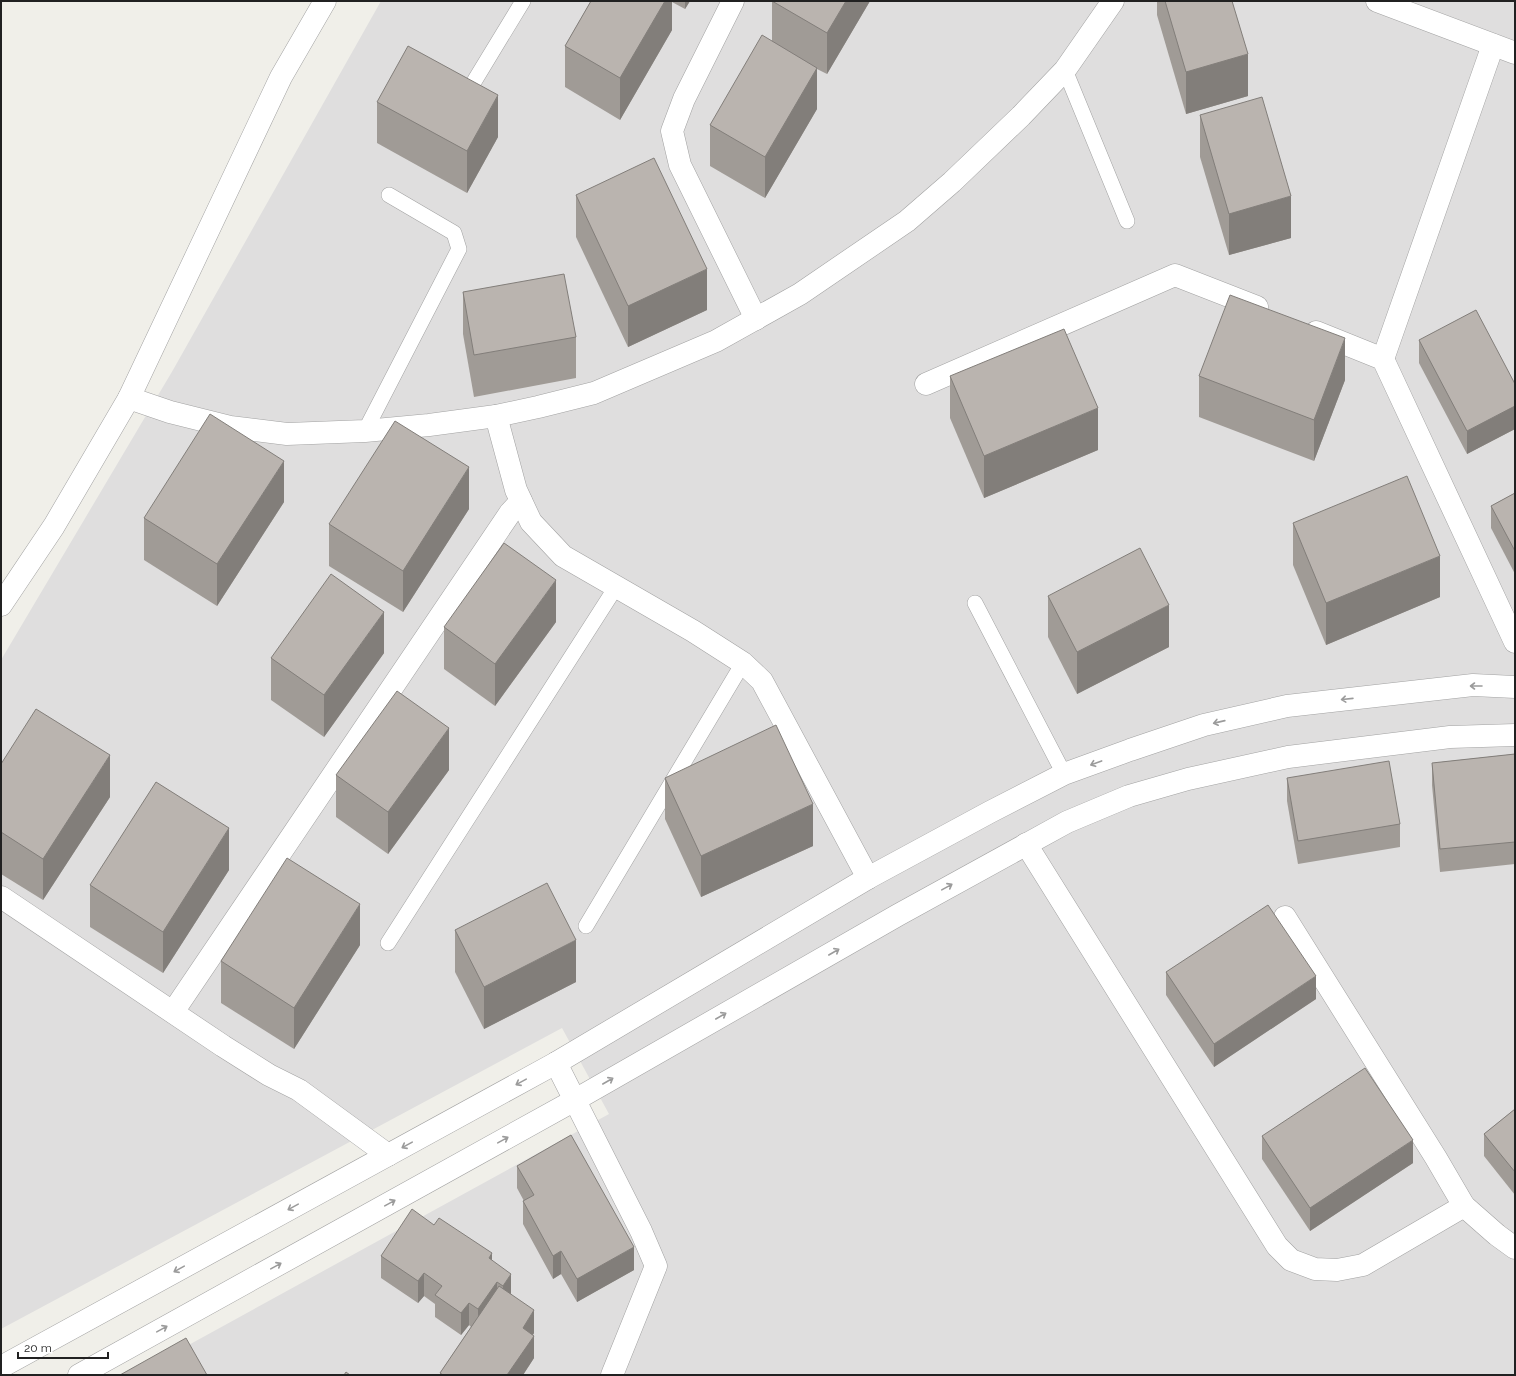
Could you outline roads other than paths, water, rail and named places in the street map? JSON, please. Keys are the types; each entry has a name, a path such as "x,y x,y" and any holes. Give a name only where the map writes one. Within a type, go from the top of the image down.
{"street":[{"path":"1,605 54,526 129,398 281,77 325,1"},
{"path":"733,1 684,99 672,131 680,165 756,319"},
{"path":"129,398 170,412 230,427 287,434 365,432 429,425 496,416 538,408 594,393 716,341 800,294 908,221 992,144 1065,70 1113,1"},
{"path":"1377,1 1515,53"},
{"path":"1383,358 1492,45"},
{"path":"926,384 1175,274 1276,315"},
{"path":"1297,324 1383,358 1515,642"},
{"path":"496,416 516,490 531,522 563,556 743,663 762,681 868,878"},
{"path":"173,1012 510,513 521,501"},
{"path":"1,1366 556,1063 868,878 1064,774 1204,725 1287,706 1473,685 1515,687"},
{"path":"79,1375 574,1100 891,919 1067,822 1129,796 1188,779 1288,757 1450,737 1515,735"},
{"path":"1026,844 1277,1246 1292,1260 1315,1269 1337,1270 1362,1265 1464,1206"},
{"path":"1,897 269,1075 299,1090 388,1155"},
{"path":"1285,917 1436,1158 1464,1206 1497,1235 1515,1248"},
{"path":"556,1063 641,1231 656,1266 612,1375"}],"lane":[{"path":"475,80 522,1"},
{"path":"1065,70 1127,221"},
{"path":"365,432 459,249 454,233 389,195"},
{"path":"388,943 616,587"},
{"path":"975,603 1064,774"},
{"path":"586,926 743,663"}]}
